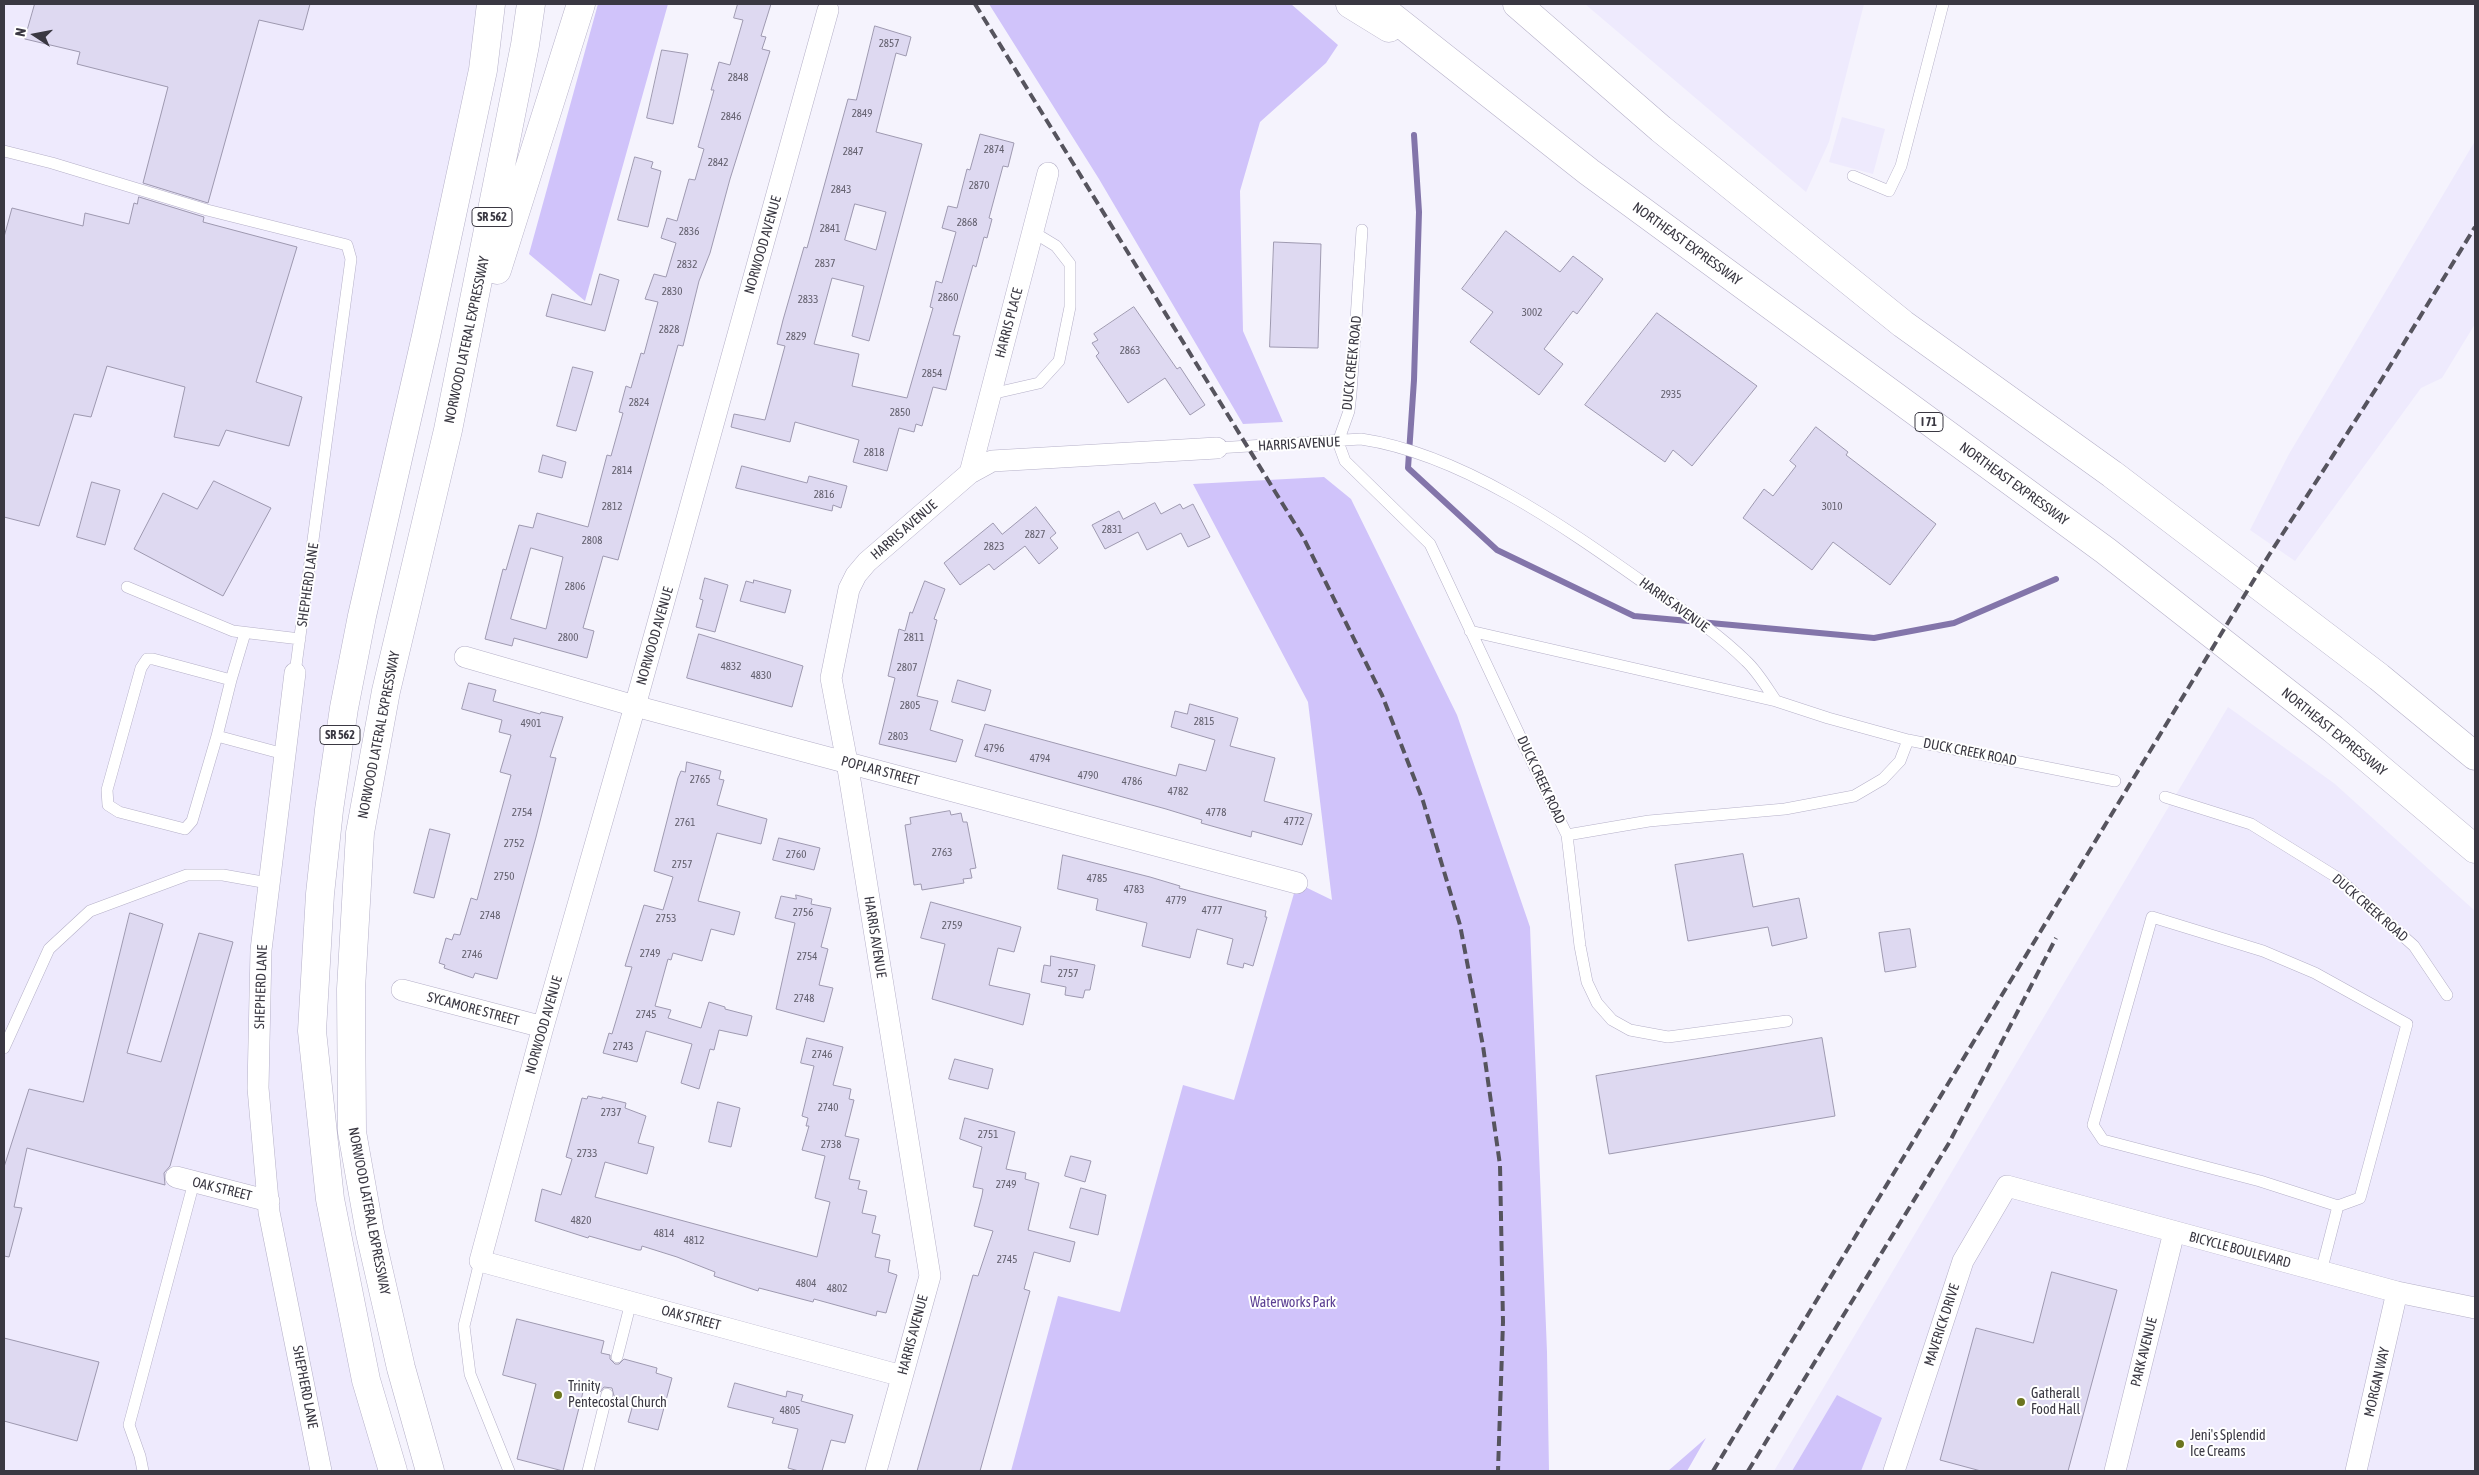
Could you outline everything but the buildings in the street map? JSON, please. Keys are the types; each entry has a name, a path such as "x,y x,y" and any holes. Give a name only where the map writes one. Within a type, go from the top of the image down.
{"highway":[{"name":"SR 562","path":"393,1471 366,1380 330,1199 312,1031 319,903 329,810 348,690 483,70 491,4"},
{"name":"NORWOOD LATERAL EXPRESSWAY","path":"430,1471 401,1368 370,1233 352,1132 352,989 360,833 386,691 448,430 518,83 531,4"},
{"path":"448,430 581,4"},
{"path":"1350,4 1455,68"},
{"name":"NORTHEAST EXPRESSWAY","path":"1376,4 1596,178 2106,551 2333,729 2475,849"},
{"path":"1517,4 1661,129 1903,324 2112,474 2379,677 2475,756"}],"street":[{"name":"NORWOOD AVENUE","path":"480,1261 543,1027 636,706 828,10"},
{"name":"HARRIS PLACE","path":"970,473 1048,173"},
{"name":"HARRIS AVENUE","path":"876,1471 930,1276 847,762 831,678 849,590 856,575 867,562 970,473 992,461 1217,448"},
{"name":"POPLAR STREET","path":"465,657 636,706 1297,883"},
{"name":"SHEPHERD LANE","path":"295,673 261,950 258,1088 269,1212 321,1471"},
{"name":"SYCAMORE STREET","path":"402,990 543,1027"},
{"name":"OAK STREET","path":"185,1180 269,1201"},
{"name":"BICYCLE BOULEVARD","path":"2007,1186 2397,1292 2475,1308"},
{"name":"MAVERICK DRIVE","path":"1894,1471 1963,1261 2007,1186"},
{"name":"PARK AVENUE","path":"2115,1471 2174,1232"},
{"name":"OAK STREET","path":"480,1261 902,1376"},
{"name":"MORGAN WAY","path":"2356,1471 2397,1292"}],"lane":[{"path":"1853,176 1889,191 1901,166 1943,4"},
{"name":"SHEPHERD LANE","path":"4,151 52,163 206,210 347,245 351,258 320,500 295,673"},
{"name":"DUCK CREEK ROAD","path":"1362,230 1351,394 1349,411 1338,442 1345,461 1430,544 1567,835 1649,821 1785,810 1854,796 1883,779 1900,761 1908,740 2115,781"},
{"path":"990,394 1039,383 1059,361 1070,307 1070,264 1056,246 1033,232"},
{"name":"HARRIS AVENUE","path":"1217,448 1338,442 1361,439 1381,442 1433,458 1487,484 1590,544 1694,619 1747,662 1776,700"},
{"path":"127,587 207,622 245,632 300,639"},
{"path":"1470,631 1776,700 1828,718 1908,740"},
{"path":"231,680 153,659 144,663 107,790 108,805 119,812 186,829 192,821 245,632"},
{"path":"217,736 284,754"},
{"name":"DUCK CREEK ROAD","path":"2165,797 2251,824 2338,878 2414,946 2447,995"},
{"path":"1567,835 1580,946 1587,982 1597,1003 1612,1020 1630,1030 1668,1037 1787,1021"},
{"path":"4,1048 49,949 90,911 186,875 223,874 268,883"},
{"path":"2152,917 2264,951 2315,973 2407,1024 2360,1198 2338,1206 2260,1181 2103,1140 2093,1125 2152,917"},
{"path":"143,1471 129,1425 185,1180"},
{"path":"2321,1272 2338,1206"},
{"path":"480,1261 464,1326 470,1374 509,1471"},
{"path":"617,1357 631,1302"},
{"path":"588,1471 607,1394"}],"shaded area":[{"path":"4,4 491,4 362,616 312,1031 393,1471 4,1471"},
{"path":"1585,4 1864,4 1829,142 1806,192"},
{"path":"1842,117 1885,129 1873,174 1829,162"},
{"path":"2475,141 2475,324 2442,378 2421,388 2295,561 2250,530 2289,454"},
{"path":"2228,707 2335,784 2475,911 2475,1471 1774,1471"}],"green space":[{"path":"598,4 668,4 585,301 529,254"},
{"path":"989,4 1291,4 1338,45 1326,63 1260,122 1240,191 1243,331 1283,422 1243,424 1099,179"},
{"name":"Waterworks Park","path":"1324,477 1351,499 1457,715 1530,927 1547,1352 1549,1471 1011,1471 1058,1296 1120,1312 1183,1085 1234,1100 1297,883 1332,900 1308,702 1193,484"},
{"path":"1837,1395 1882,1418 1861,1471 1792,1471"},
{"path":"1706,1438 1687,1471 1668,1471"}],"waterway":[{"path":"1414,135 1419,212 1414,380 1408,468 1497,550 1634,616 1874,638 1954,623 2056,579"}],"railway":[{"path":"975,4 1303,537 1382,695 1423,801 1460,925 1483,1046 1500,1165 1503,1322 1498,1471"},
{"path":"1713,1471 2269,555 2377,387 2475,227"},
{"path":"1748,1471 1949,1143 2056,938"}],"place":[{"name":"Trinity Pentecostal Church","path":"558,1395"},
{"name":"Gatherall Food Hall","path":"2021,1402"},
{"name":"Jeni's Splendid Ice Creams","path":"2180,1444"}]}
